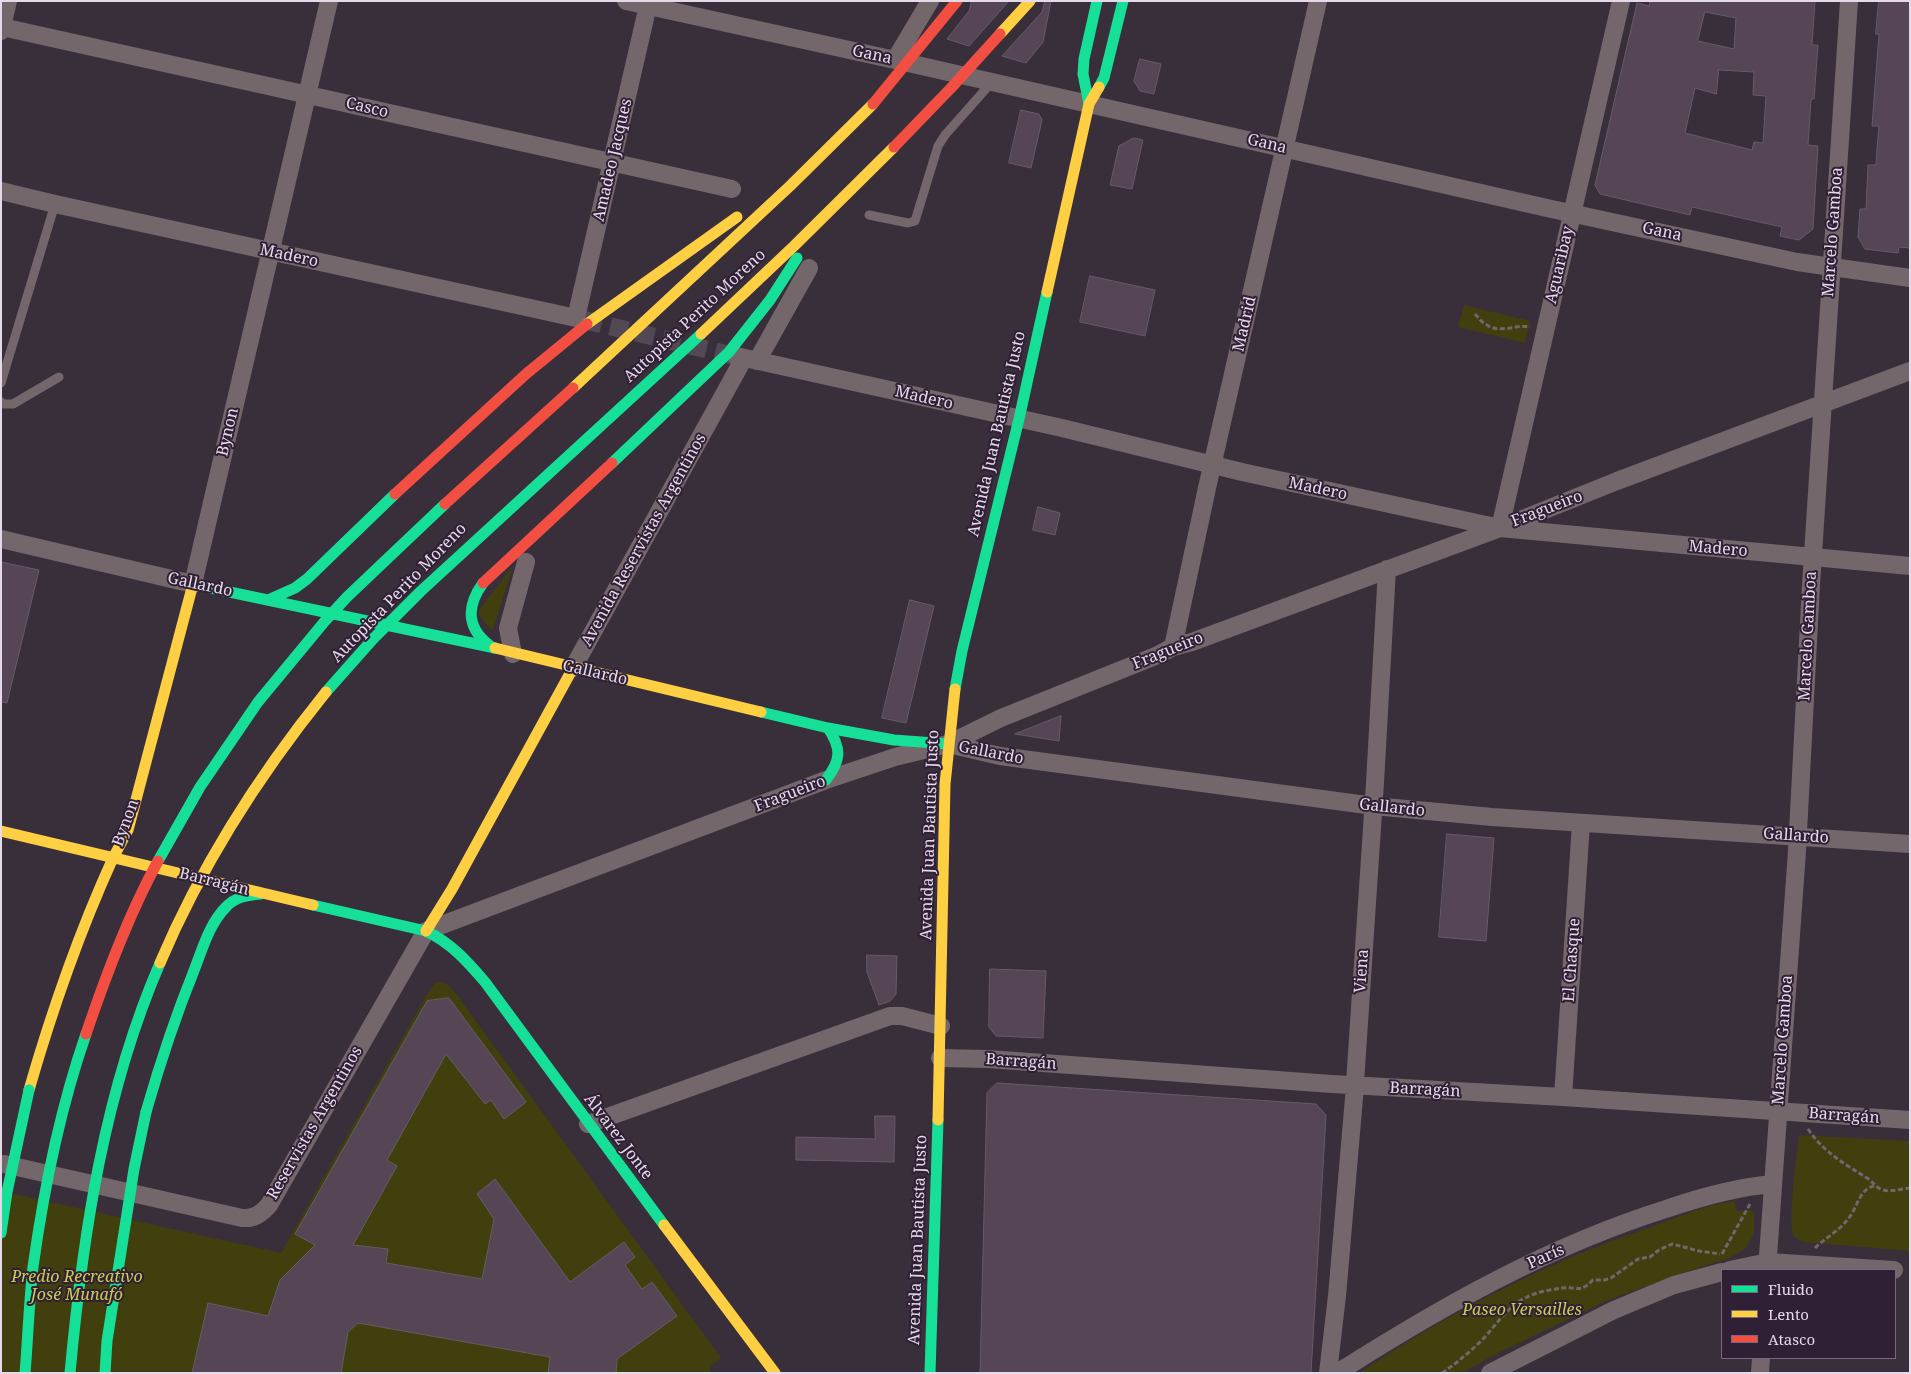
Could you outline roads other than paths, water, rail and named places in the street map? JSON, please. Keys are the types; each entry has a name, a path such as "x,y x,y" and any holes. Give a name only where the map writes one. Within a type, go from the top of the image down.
{"main road":[{"name":"Autopista Perito Moreno","path":"25,1373 30,1295 45,1182 57,1128 79,1051 101,986 139,896 165,845 201,784 240,727 280,674 325,621 386,557 675,294 812,165 853,125 902,71 958,1"},
{"name":"Autopista Perito Moreno","path":"70,1373 79,1277 89,1207 102,1143 119,1077 147,995 179,920 206,866 244,804 281,750 322,698 373,639 472,541 572,452 812,230 965,76 1000,34 1024,1"},
{"path":"1000,34 1030,1"},
{"name":"Avenida Juan Bautista Justo","path":"1089,104 1083,74 1084,59 1097,1"},
{"name":"Avenida Juan Bautista Justo","path":"930,1373 941,1026 943,857 948,744 954,693 1019,419 1089,104 1104,78 1123,1"},
{"path":"268,600 295,588 307,579 395,494 526,374 582,327 646,280 812,165"},
{"path":"493,648 476,634 470,619 472,600 483,583 733,349 787,276 812,230"},
{"name":"Gallardo","path":"193,584 493,648 828,728 894,740 948,744"},
{"name":"Bynon","path":"1,1233 8,1184 29,1090 57,998 91,908 113,858 128,830 193,584"},
{"name":"Avenida Reservistas Argentinos","path":"426,931 452,889 573,668"},
{"path":"826,780 835,769 839,755 837,740 828,728"},
{"name":"Barragán","path":"1,831 261,894 354,913 426,931"},
{"path":"105,1373 107,1341 134,1168 146,1112 161,1057 177,1010 210,930 227,906 237,899 248,895 261,894"},
{"name":"Álvarez Jonte","path":"426,931 441,938 466,960 485,982 588,1124 775,1373"}],"street":[{"path":"2,29 8,1"},
{"name":"Bynon","path":"193,584 329,1"},
{"name":"Gana","path":"626,1 649,4 1572,213 1797,262 1910,278"},
{"path":"895,60 930,1"},
{"name":"Madrid","path":"1172,647 1318,1"},
{"name":"Aguaribay","path":"1500,528 1621,1"},
{"name":"Marcelo Gamboa","path":"1767,1266 1798,836 1812,558 1848,1"},
{"name":"Amadeo Jacques","path":"576,318 649,4"},
{"name":"Casco","path":"2,29 307,94 732,190"},
{"name":"Madero","path":"1,191 270,252 576,318"},
{"name":"Avenida Reservistas Argentinos","path":"573,668 746,358 809,268"},
{"name":"Madero","path":"746,358 1019,419 1212,465 1500,528 1910,566"},
{"name":"Fragueiro","path":"426,931 826,780 895,757 948,744 1001,718 1158,655 1172,647 1192,642 1500,528 1617,481 1910,371"},
{"name":"Gallardo","path":"1,539 193,584"},
{"path":"513,654 508,628 526,562"},
{"name":"Viena","path":"1328,1373 1337,1296 1355,1086 1374,806 1387,569"},
{"name":"Gallardo","path":"948,744 1000,756 1374,806 1492,817 1910,844"},
{"name":"El Chasque","path":"1563,1097 1581,822"},
{"name":"Reservistas Argentinos","path":"1,1164 242,1218 254,1217 262,1213 269,1206 406,963 426,931"},
{"path":"588,1124 890,1016 902,1016 941,1026"},
{"name":"Barragán","path":"940,1058 988,1059 1355,1086 1563,1097 1910,1120"},
{"name":"París","path":"1337,1373 1411,1326 1487,1284 1558,1251 1630,1220 1719,1193 1754,1185 1773,1184"},
{"path":"1734,1269 1748,1266 1800,1264 1878,1269"},
{"path":"1896,1270 1910,1271"},
{"path":"1490,1373 1614,1310 1674,1286 1721,1272"},
{"path":"1760,1373 1761,1359"}],"lane":[{"path":"869,216 908,223 915,221 938,146 945,135 992,82"},
{"path":"1,383 55,204"},
{"path":"1,402 3,404 12,404 59,377"}],"tunnel":[{"path":"584,320 734,356"}],"park label":[{"name":"Predio Recreativo José Munafó","path":"77,1286"},
{"name":"Paseo Versailles","path":"1522,1310"}]}
